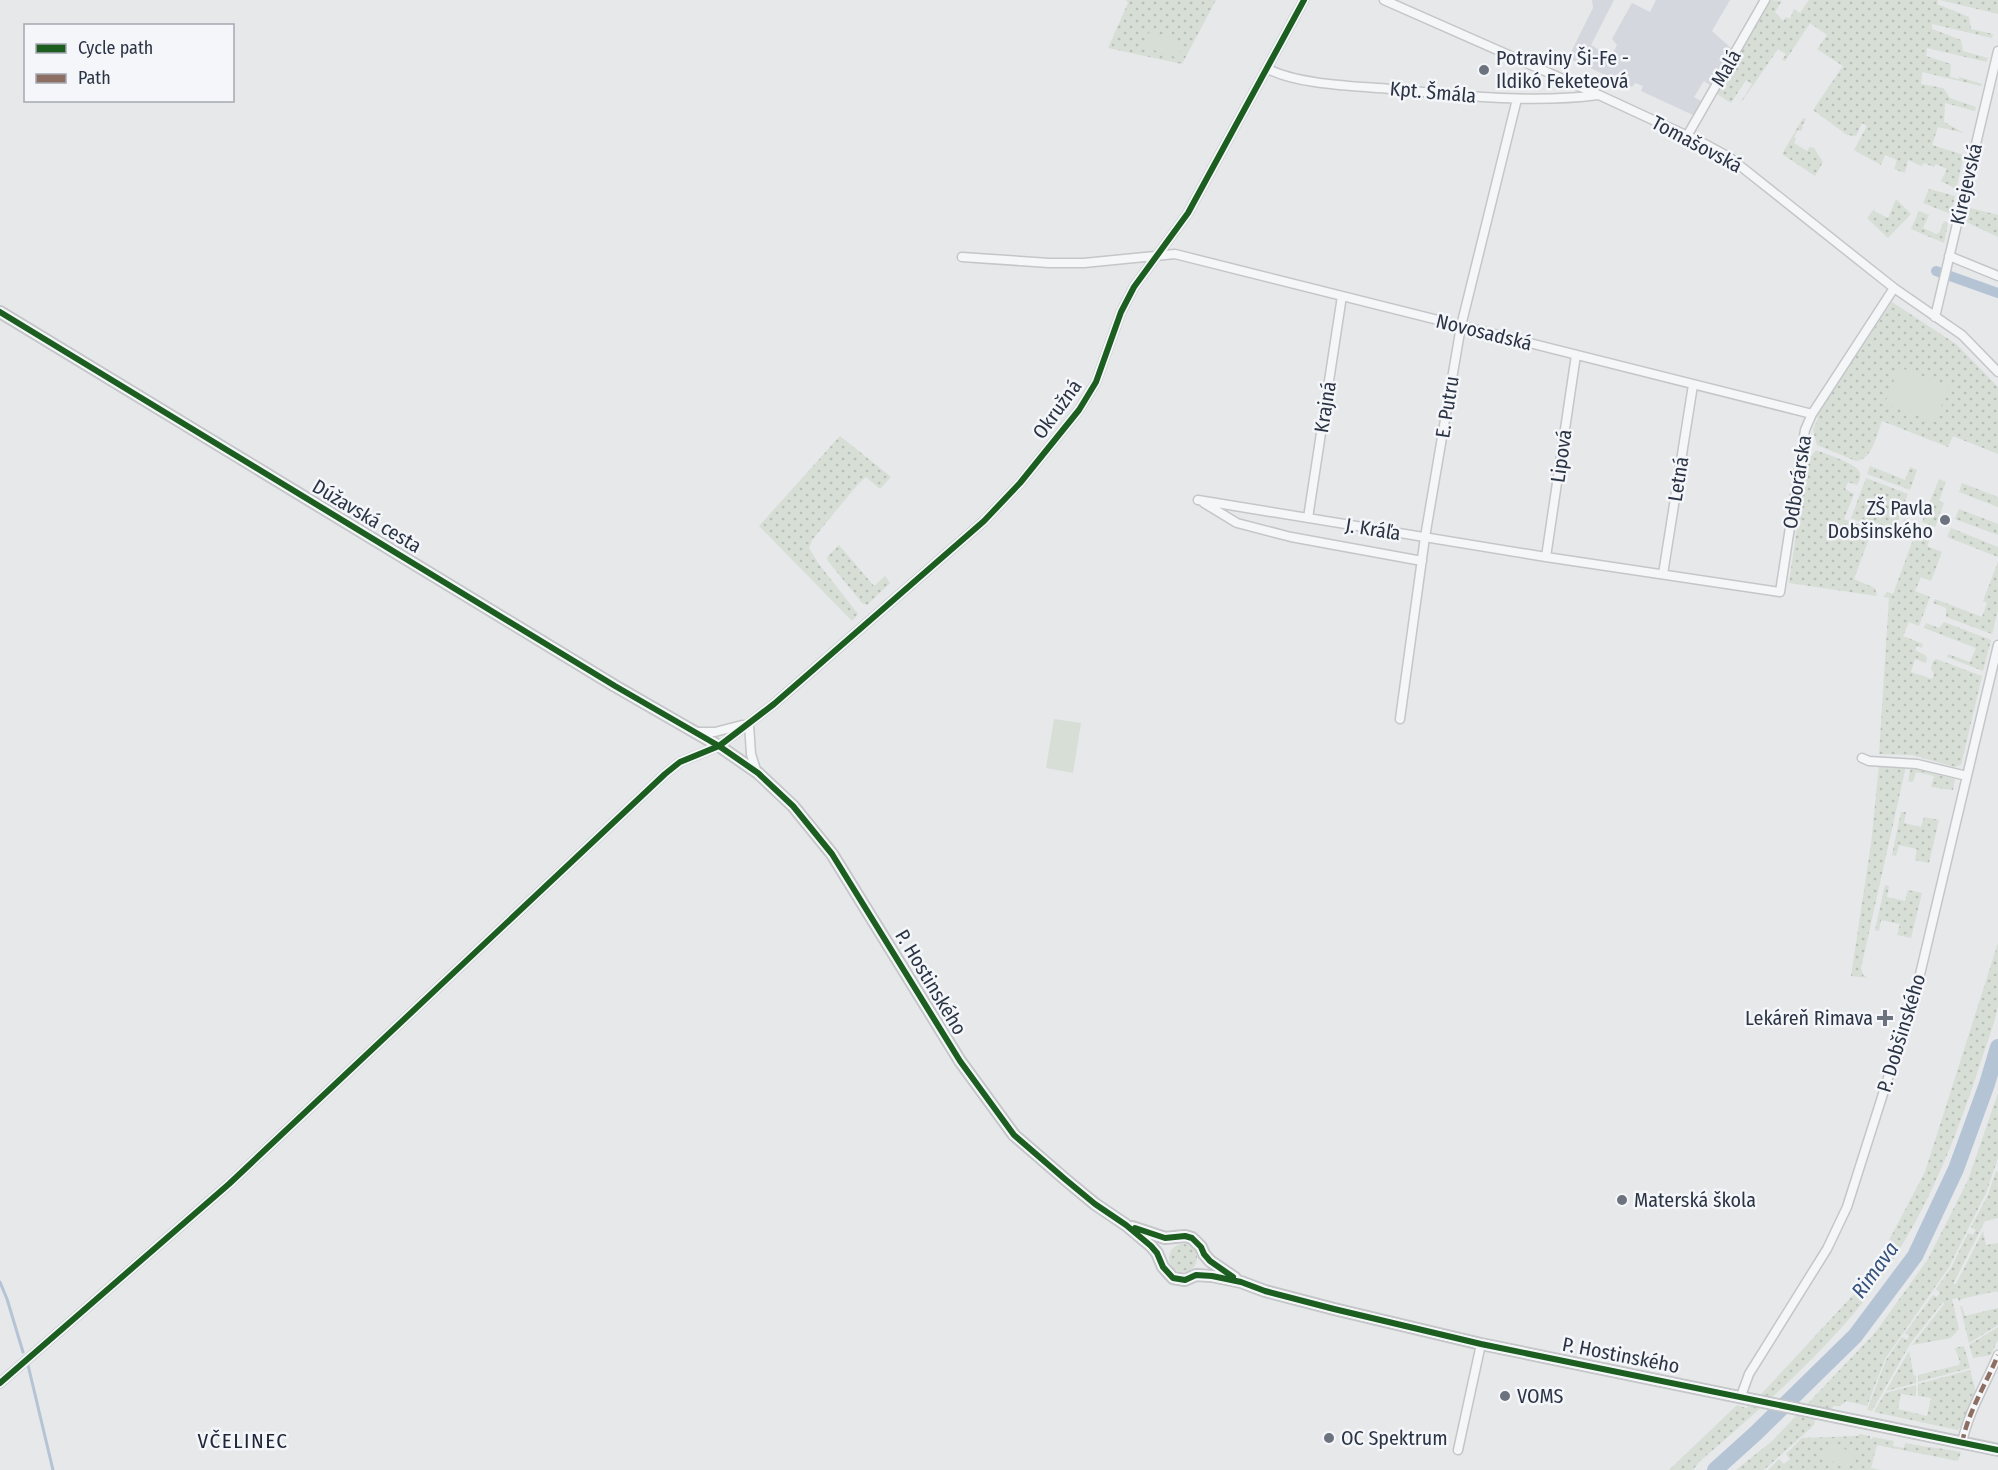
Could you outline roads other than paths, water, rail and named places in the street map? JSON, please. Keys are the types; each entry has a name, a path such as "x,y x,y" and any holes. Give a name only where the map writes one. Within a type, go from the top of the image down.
{"street":[{"name":"Okružná","path":"0,1383 229,1184 649,788 680,762 719,746 749,724 882,612 975,529 1020,483 1079,410 1096,382 1121,312 1134,287 1188,213 1304,0"},
{"name":"Tomašovská","path":"1384,0 1599,95 1730,157 1894,288 1962,335 1998,372"},
{"name":"Malá","path":"1687,136 1765,0"},
{"name":"Kirejevská","path":"1935,317 1998,51"},
{"name":"Kpt. Šmála","path":"1268,69 1284,75 1348,85 1517,99 1568,99 1599,95"},
{"name":"E. Putru","path":"1401,719 1425,537 1461,326 1517,99"},
{"name":"Novosadská","path":"962,257 1084,263 1175,254 1812,414"},
{"path":"1949,256 1998,276"},
{"name":"Odborárska","path":"1780,592 1805,430 1812,414 1894,288"},
{"name":"Krajná","path":"1308,518 1342,296"},
{"name":"Dúžavská cesta","path":"0,312 719,746"},
{"name":"Lipová","path":"1546,557 1576,355"},
{"name":"Letná","path":"1663,574 1693,385"},
{"name":"J. Kráľa","path":"1422,561 1291,537 1237,523 1198,500 1546,557 1780,592"},
{"name":"P. Dobšinského","path":"1745,1397 1749,1374 1827,1249 1847,1207 1917,986 1998,645"},
{"name":"Okružná","path":"694,732 715,732 749,724"},
{"path":"749,724 751,754 758,773"},
{"name":"P. Hostinského","path":"719,746 758,773 793,806 832,854 960,1061 1014,1135 1095,1204 1126,1225 1150,1246 1173,1278 1185,1280 1196,1275 1204,1275 1241,1282 1334,1310 1481,1344 1998,1450"},
{"path":"1862,758 1869,761 1917,764 1967,776"},
{"name":"P. Hostinského","path":"1126,1225 1155,1236 1173,1239 1185,1236 1192,1239 1202,1247 1204,1254 1217,1266 1241,1282"},
{"path":"1161,1261 1163,1248 1173,1239"},
{"path":"1196,1275 1203,1267 1204,1254"},
{"path":"1458,1450 1481,1344"},
{"path":"1962,1443 1979,1395 1996,1365 1998,1355"}],"waterway":[{"path":"1936,271 1998,293"},
{"name":"Rimava","path":"1715,1470 1855,1336 1915,1256 1956,1169 1998,1047"},
{"path":"0,1282 23,1352"},
{"path":"28,1365 53,1470"}],"place":[{"name":"Potraviny Ši-Fe - Ildikó Feketeová","path":"1484,70"},
{"name":"ZŠ Pavla Dobšinského","path":"1945,520"},
{"name":"Lekáreň Rimava","path":"1885,1018"},
{"name":"Materská škola","path":"1622,1200"},
{"name":"VOMS","path":"1505,1396"},
{"name":"OC Spektrum","path":"1329,1438"}],"district":[{"name":"VČELINEC","path":"243,1441"}]}
